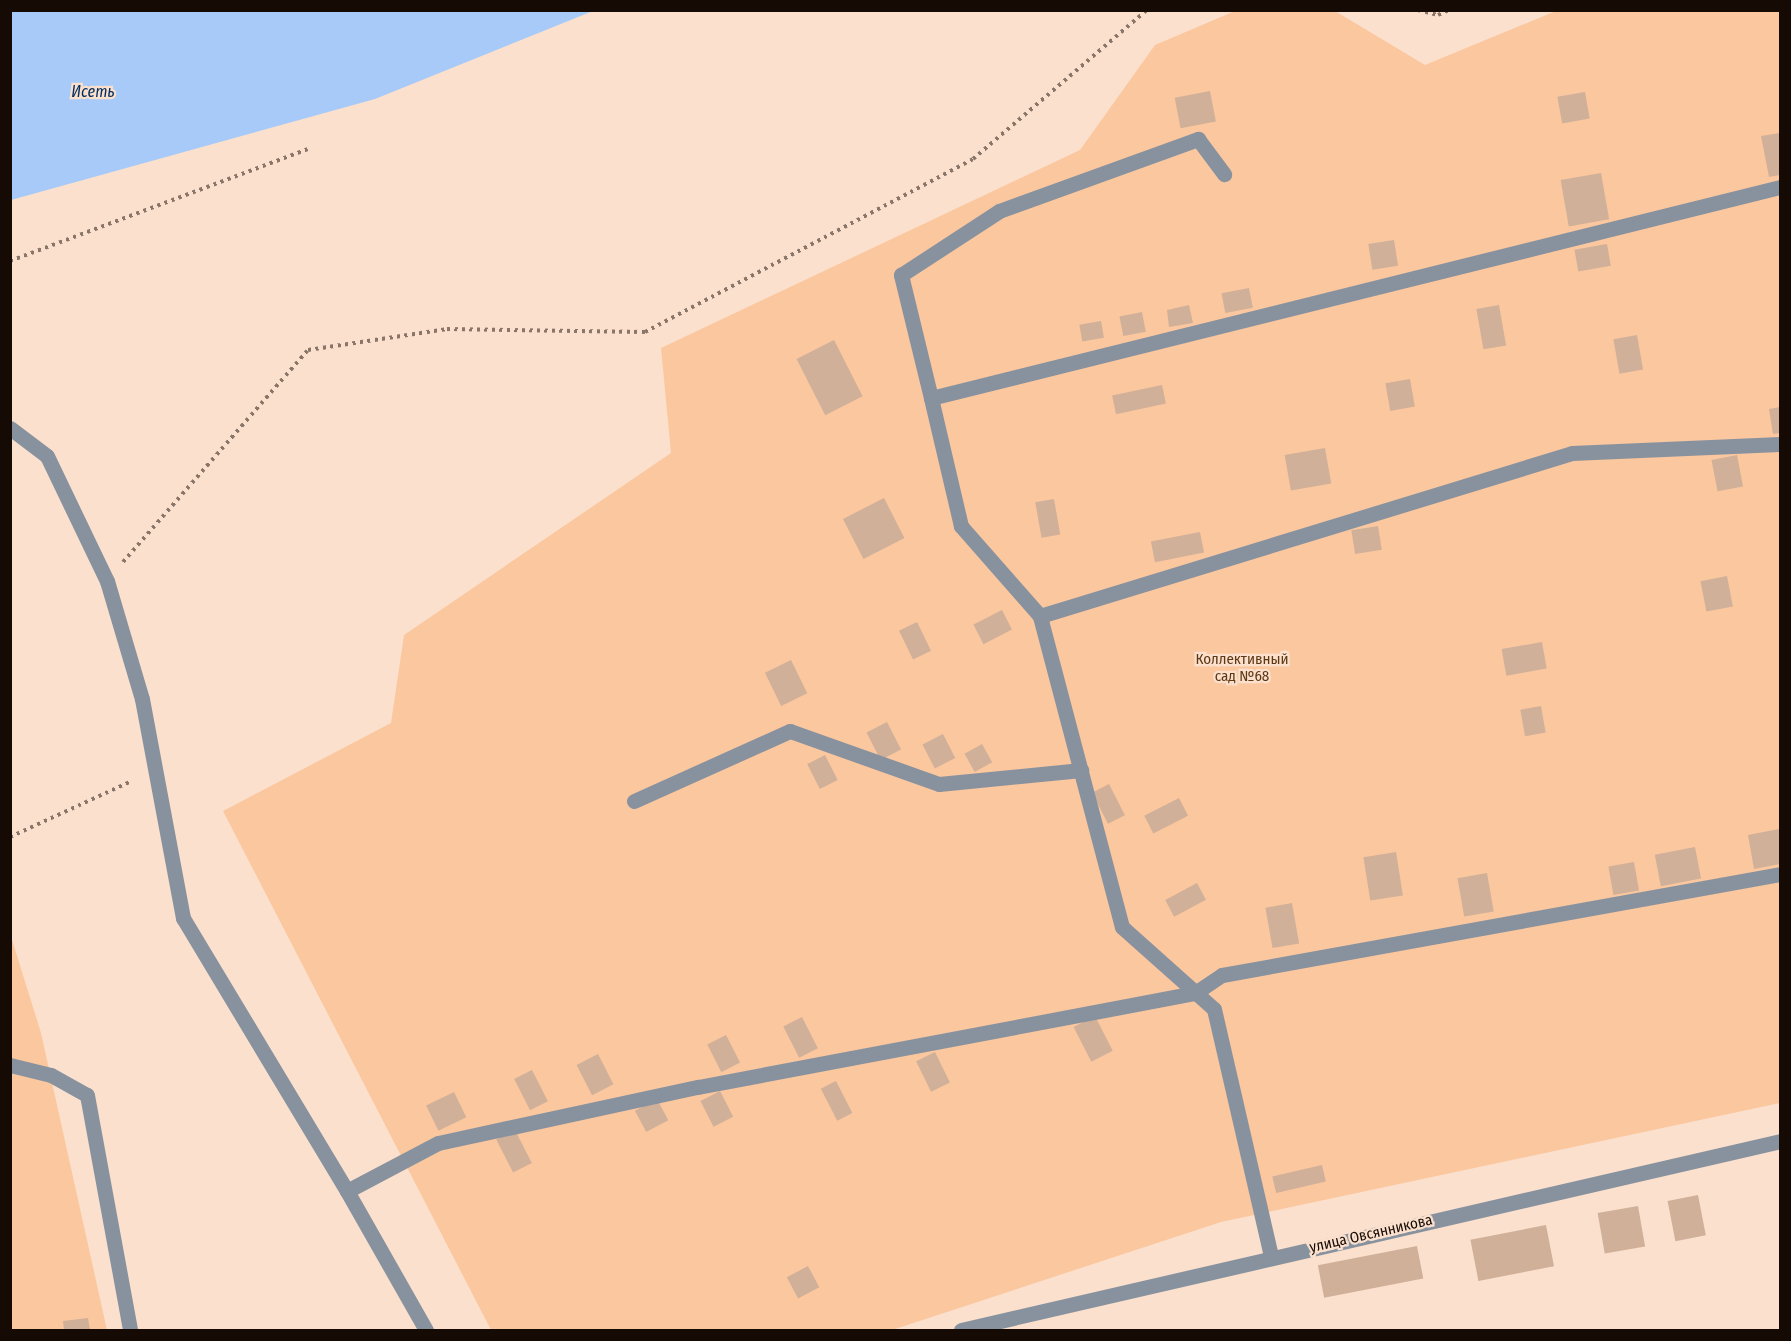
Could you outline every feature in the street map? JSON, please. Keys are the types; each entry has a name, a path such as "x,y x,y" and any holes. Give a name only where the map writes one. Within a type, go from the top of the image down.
{"street":[{"path":"1224,174 1198,139 999,211 901,275 961,526 1040,616 1122,927 1214,1010 1271,1256"},
{"path":"932,398 1780,188"},
{"path":"10,428 47,456 107,581 142,699 183,918 347,1191 426,1330"},
{"path":"1040,616 1572,453 1780,444"},
{"path":"634,801 790,731 939,783 1081,770"},
{"path":"347,1191 438,1143 698,1087 1196,993 1222,975 1780,874"},
{"path":"10,1065 51,1075 87,1095 130,1330"},
{"name":"улица Овсянникова","path":"962,1330 1271,1256 1780,1141"}],"path":[{"path":"107,581 308,350 447,329 645,332 973,159 1147,10"},
{"path":"1418,10 1438,15 1449,10"},
{"path":"10,261 308,149"},
{"path":"10,837 155,771"}],"green space":[{"name":"Коллективный сад №68","path":"1235,11 1335,11 1425,65 1556,11 1780,11 1780,1103 1221,1222 892,1330 491,1330 223,811 391,723 404,635 671,453 661,348 1080,150 1155,45"},
{"path":"10,933 41,1033 107,1330 11,1330"}],"water":[{"name":"Исеть","path":"11,10 593,11 375,99 11,200"}],"building":[{"path":"1210,91 1216,121 1181,128 1175,98"},
{"path":"1585,92 1590,119 1562,123 1557,97"},
{"path":"1780,133 1780,175 1769,177 1761,136"},
{"path":"1601,173 1609,219 1569,226 1561,180"},
{"path":"1394,240 1398,266 1372,270 1368,244"},
{"path":"1607,244 1611,266 1578,271 1575,250"},
{"path":"1249,288 1253,308 1225,313 1222,293"},
{"path":"1189,305 1193,323 1169,327 1167,310"},
{"path":"1499,305 1506,345 1483,349 1476,309"},
{"path":"1142,312 1146,332 1123,336 1119,316"},
{"path":"1101,321 1104,338 1082,342 1079,325"},
{"path":"1637,335 1643,369 1619,374 1613,339"},
{"path":"834,340 863,396 825,415 797,359"},
{"path":"1410,379 1415,407 1390,411 1385,383"},
{"path":"1162,385 1166,404 1116,414 1112,396"},
{"path":"1780,407 1780,433 1773,434 1769,409"},
{"path":"1325,448 1331,483 1291,491 1285,455"},
{"path":"1737,455 1743,486 1718,491 1711,460"},
{"path":"884,498 904,538 863,559 843,519"},
{"path":"1054,499 1060,534 1042,538 1035,502"},
{"path":"1378,526 1382,550 1355,554 1351,530"},
{"path":"1200,532 1204,553 1155,562 1151,542"},
{"path":"1727,576 1733,606 1706,612 1700,581"},
{"path":"1002,610 1012,630 983,644 973,625"},
{"path":"917,622 931,651 913,660 899,631"},
{"path":"1542,642 1547,669 1506,676 1502,649"},
{"path":"791,660 807,693 781,706 765,673"},
{"path":"1541,706 1546,733 1525,736 1520,710"},
{"path":"887,722 901,750 881,760 867,732"},
{"path":"943,734 955,758 935,768 923,744"},
{"path":"982,744 992,762 975,772 965,754"},
{"path":"825,755 838,780 820,789 807,764"},
{"path":"1109,784 1125,815 1108,824 1092,793"},
{"path":"1179,798 1188,816 1153,834 1144,816"},
{"path":"1779,829 1780,864 1754,869 1748,835"},
{"path":"1695,847 1701,878 1661,886 1655,855"},
{"path":"1396,852 1403,895 1370,901 1363,857"},
{"path":"1634,862 1639,891 1613,895 1608,867"},
{"path":"1487,873 1494,911 1464,917 1457,878"},
{"path":"1197,883 1206,900 1174,917 1165,900"},
{"path":"1292,903 1299,943 1273,948 1265,908"},
{"path":"1095,1016 1113,1051 1091,1062 1074,1027"},
{"path":"802,1017 818,1048 799,1058 783,1027"},
{"path":"726,1035 740,1063 721,1072 707,1045"},
{"path":"935,1052 950,1083 931,1092 916,1061"},
{"path":"598,1054 613,1084 592,1095 577,1065"},
{"path":"532,1070 548,1101 530,1110 514,1079"},
{"path":"836,1081 852,1113 837,1121 821,1089"},
{"path":"720,1091 733,1117 714,1127 700,1101"},
{"path":"454,1092 466,1117 438,1131 426,1106"},
{"path":"657,1099 668,1120 646,1132 635,1111"},
{"path":"515,1130 532,1163 513,1173 496,1140"},
{"path":"1322,1165 1326,1182 1276,1193 1272,1176"},
{"path":"1698,1195 1706,1235 1675,1241 1668,1201"},
{"path":"1638,1206 1645,1246 1605,1253 1598,1213"},
{"path":"1546,1225 1554,1266 1478,1281 1470,1240"},
{"path":"1417,1246 1423,1278 1324,1298 1318,1265"},
{"path":"808,1266 819,1287 798,1298 787,1277"},
{"path":"88,1318 90,1330 64,1330 63,1321"}]}
